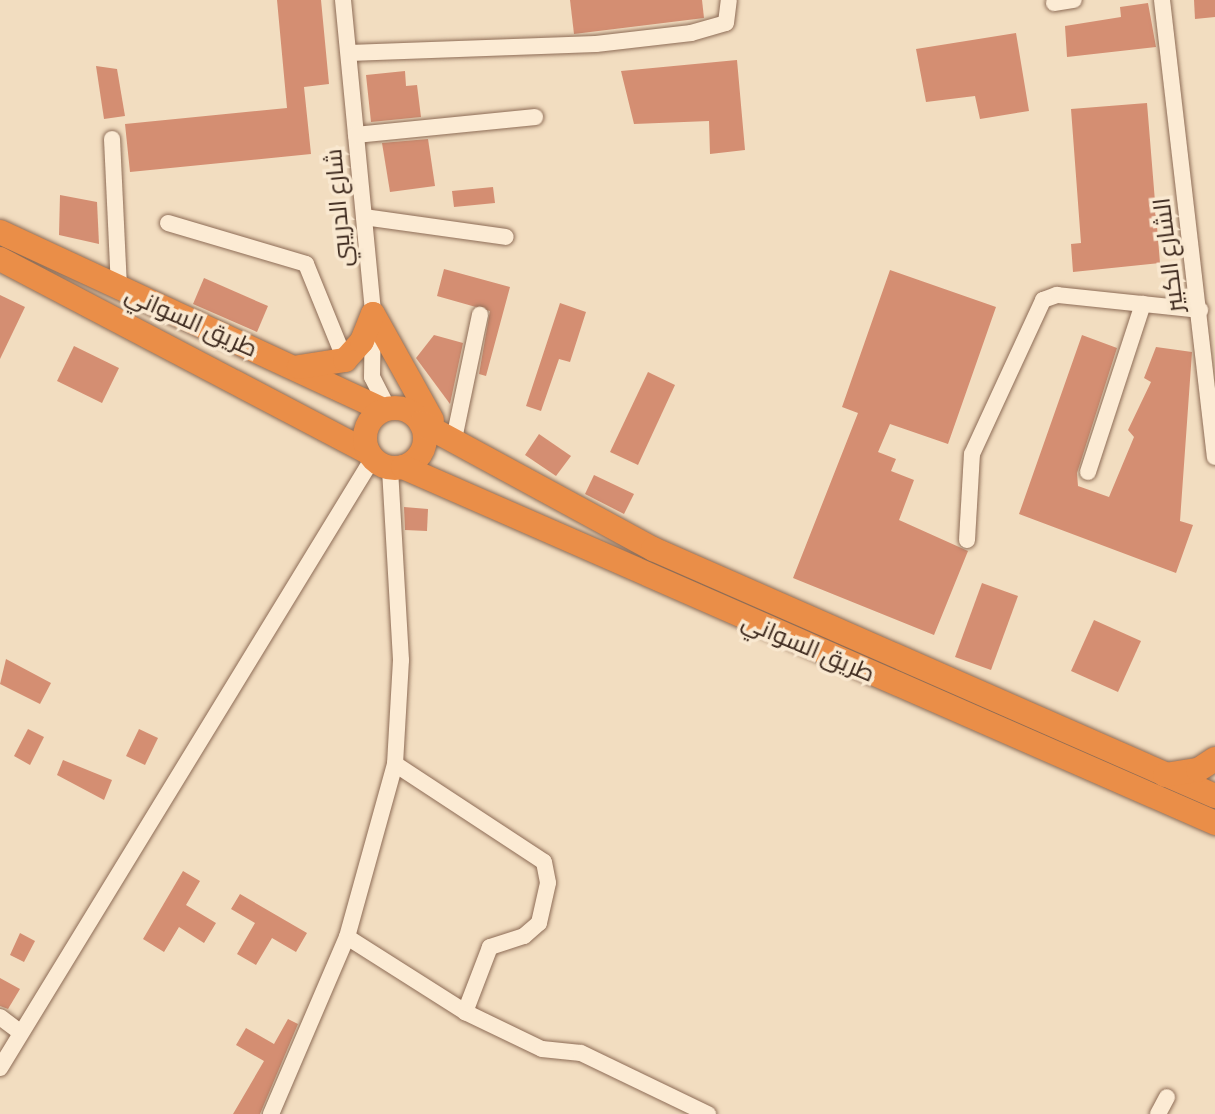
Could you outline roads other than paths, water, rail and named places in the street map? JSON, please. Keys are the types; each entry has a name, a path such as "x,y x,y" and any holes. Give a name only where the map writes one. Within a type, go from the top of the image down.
{"highway":[{"name":"طريق السواني","path":"0,232 385,409"},
{"name":"طريق السواني","path":"0,259 384,461 1215,823"},
{"path":"293,367 345,360 373,314"},
{"path":"373,314 415,396 449,437"},
{"path":"385,409 407,410 421,423 423,449 384,461 365,432 385,409"},
{"name":"طريق السواني","path":"421,423 641,544 1161,775 1215,796"},
{"path":"1161,775 1198,770 1215,759"}],"street":[{"name":"شارع الدريبي","path":"343,0 373,314 372,377 385,409"},
{"path":"349,53 596,44 691,33 726,23 729,0"},
{"path":"1054,3 1074,0"},
{"name":"الشارع الكبير","path":"1162,0 1215,457"},
{"path":"356,135 535,117"},
{"path":"112,139 119,289"},
{"path":"364,217 506,237"},
{"path":"168,223 306,264 345,360"},
{"path":"967,540 972,454 1043,300 1057,295 1200,310"},
{"path":"1088,472 1143,304"},
{"path":"449,437 480,315"},
{"path":"271,1114 347,937 395,764 401,660 384,461"},
{"path":"0,1068 384,461"},
{"path":"395,764 544,862 548,883 539,923 524,936 490,947 465,1012"},
{"path":"347,937 465,1012 542,1049 581,1053 708,1114"},
{"path":"0,1017 21,1033"},
{"path":"1158,1114 1167,1097"}]}
